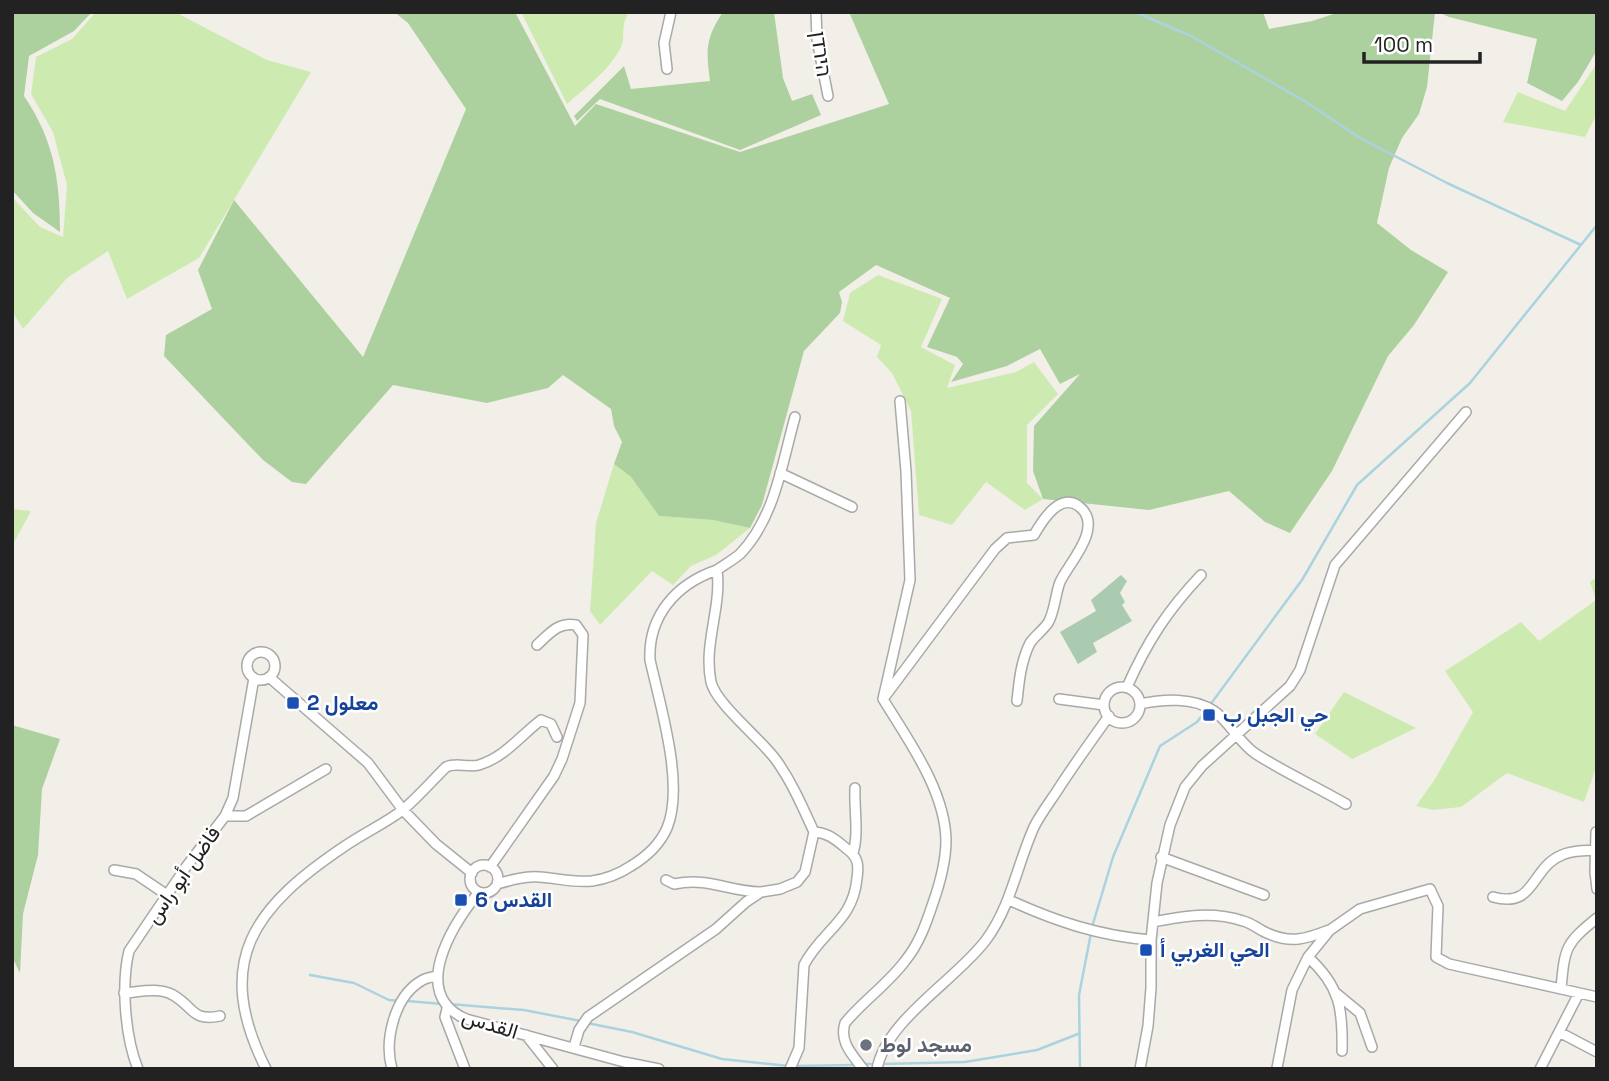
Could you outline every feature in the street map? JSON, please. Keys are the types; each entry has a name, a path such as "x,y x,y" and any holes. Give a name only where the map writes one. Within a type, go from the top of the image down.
{"street":[{"path":"667,69 664,43 671,12"},
{"name":"הירדן","path":"816,12 817,40 828,96"},
{"path":"863,1069 845,1044 842,1032 845,1023 903,964 915,948 939,884 946,838 939,805 927,770 883,699 910,580 900,401"},
{"path":"1140,1069 1149,1013 1151,940 1161,858 1185,787 1202,766 1290,686 1300,670 1335,565 1466,412"},
{"path":"479,892 490,892 497,884 537,876 592,881 618,874 640,861 657,845 668,827 673,801 673,770 650,660 652,630 682,587 701,575 717,570 738,555 758,531 771,505 795,417"},
{"path":"779,473 852,507"},
{"path":"883,699 995,549 1007,538 1034,535 1046,513 1055,506 1065,503 1075,505 1082,509 1085,516 1086,537 1061,579 1047,625 1031,642 1021,668 1017,701"},
{"path":"666,880 674,884 689,881 716,883 741,892 780,889 797,882 805,872 814,832 776,760 711,686 708,660 712,619 719,589 717,570"},
{"path":"1127,687 1153,634 1173,603 1200,575"},
{"path":"490,867 554,776 580,703 583,635 576,625 565,623 537,645"},
{"path":"258,653 267,654 273,661 274,670 269,677 262,680 254,678 247,670 250,657 258,653"},
{"path":"269,677 368,763 403,810 436,844 472,873"},
{"name":"فاضل أبو راس","path":"138,1069 124,993 125,967 130,951 167,895 225,816 237,779 254,678"},
{"path":"1127,687 1136,693 1140,704 1137,714 1129,721 1118,722 1108,716 1104,705 1111,691 1127,687"},
{"path":"1059,699 1104,705"},
{"path":"1140,704 1159,700 1197,703 1214,711 1254,753 1346,804"},
{"path":"877,1069 885,1044 916,1009 953,976 985,942 1009,900 1035,824 1108,716"},
{"path":"265,1069 249,1030 242,983 243,957 264,914 305,874 344,846 403,810 446,767 452,764 477,765 502,755 541,720 551,724 557,737"},
{"path":"225,816 246,816 326,769"},
{"path":"853,853 856,844 855,788"},
{"path":"790,1069 799,1048 801,978 804,965 810,953 848,911 855,897 858,867 853,853 829,834 814,832"},
{"path":"1596,832 1597,889"},
{"path":"1493,897 1515,900 1527,892 1547,864 1561,855 1595,850"},
{"path":"1161,858 1264,895"},
{"path":"479,892 471,882 472,873 479,866 490,867 497,874 497,884"},
{"path":"114,870 136,874 167,895"},
{"path":"1153,922 1191,914 1215,915 1246,921 1268,934 1301,941 1330,930 1360,909 1430,889 1438,906 1436,957 1449,964 1597,997"},
{"path":"392,1069 390,1035 398,1008 408,993 421,981 437,976 447,941 462,913 479,892"},
{"path":"574,1047 579,1030 588,1017 716,929 761,892"},
{"path":"1009,900 1080,929 1151,940"},
{"path":"1562,988 1567,946 1573,937 1597,918"},
{"path":"1269,1069 1277,1068 1292,990 1308,957 1330,930"},
{"path":"1308,957 1324,971 1337,994 1341,1007 1342,1051"},
{"name":"القدس","path":"437,976 441,998 447,1009 466,1019 659,1069"},
{"path":"124,993 160,991 172,995 199,1017 206,1019 220,1016"},
{"path":"1540,1069 1579,993"},
{"path":"1337,994 1360,1013 1372,1047"},
{"path":"447,1009 445,1017 465,1069"},
{"path":"1559,1032 1597,1052"},
{"path":"526,1035 554,1069"}],"green space":[{"path":"12,12 92,12 74,31 29,56 24,96 49,145 57,178 60,232 33,213 12,190"},
{"path":"96,12 175,12 267,60 311,72 199,258 127,299 108,251 67,278 23,329 12,311 12,197 40,227 63,237 67,185 53,132 31,94 36,57 72,39"},
{"path":"394,12 515,12 575,126 596,104 740,152 889,104 849,12 1263,12 1269,29 1312,21 1340,12 1435,12 1427,87 1419,114 1402,138 1389,168 1377,223 1411,250 1448,272 1414,325 1388,356 1332,471 1290,533 1265,522 1229,491 1149,510 1043,499 1033,471 1034,426 1080,374 1060,384 1040,349 1007,366 951,382 963,364 957,357 927,347 950,298 876,265 839,292 842,302 840,313 804,351 762,505 750,528 713,520 659,516 631,477 614,464 622,442 614,426 611,409 563,375 548,388 487,403 393,385 306,484 292,482 263,460 164,356 166,335 212,309 198,270 234,200 363,357 466,109 408,23"},
{"path":"521,12 623,12 628,15 624,23 622,43 611,63 567,104"},
{"path":"723,12 774,12 783,78 792,101 812,94 821,115 740,150 600,99 577,121 574,116 624,66 631,89 710,81 708,45"},
{"path":"1438,12 1597,12 1597,50 1578,82 1562,101 1527,83 1537,39"},
{"path":"1597,63 1597,114 1585,137 1503,122 1518,92 1565,111"},
{"path":"878,275 942,299 921,347 955,365 947,388 1016,372 1034,362 1058,394 1027,425 1027,483 1043,499 1025,510 986,482 952,525 919,515 911,411 892,373 877,357 881,345 843,321 850,293"},
{"path":"614,464 631,477 659,516 713,520 750,528 716,555 691,566 673,585 652,571 600,625 590,611 596,523"},
{"path":"12,509 31,511 12,546"},
{"path":"1121,575 1127,581 1120,593 1125,602 1122,605 1132,621 1093,643 1097,652 1078,664 1060,632 1096,611 1091,600"},
{"path":"1597,577 1597,765 1584,802 1507,773 1461,807 1433,810 1416,806 1435,779 1473,712 1445,671 1521,622 1539,641 1596,600 1590,582"},
{"path":"1344,692 1416,728 1352,759 1315,734"},
{"path":"12,725 60,739 42,789 38,855 23,914 20,973 12,957"}],"waterway":[{"path":"1135,12 1191,36 1306,102 1360,138 1447,183 1581,245"},
{"path":"1210,705 1302,580 1357,485 1470,383 1597,225"},
{"path":"1092,927 1113,857 1160,746 1197,722 1206,710"},
{"path":"1080,1069 1079,995 1091,933"},
{"path":"310,975 354,983 389,1000 400,1001"},
{"path":"407,1001 442,1004"},
{"path":"449,1004 524,1010 581,1021"},
{"path":"587,1023 632,1032 722,1059 789,1066"},
{"path":"883,1064 965,1062 1037,1050 1078,1034"},
{"path":"862,1064 876,1064"},
{"path":"795,1066 855,1065"}],"place":[{"name":"معلول 2","path":"293,703"},
{"name":"حي الجبل ب","path":"1209,715"},
{"name":"القدس 6","path":"461,900"},
{"name":"الحي الغربي أ","path":"1146,950"},
{"name":"مسجد لوط","path":"866,1045"}]}
